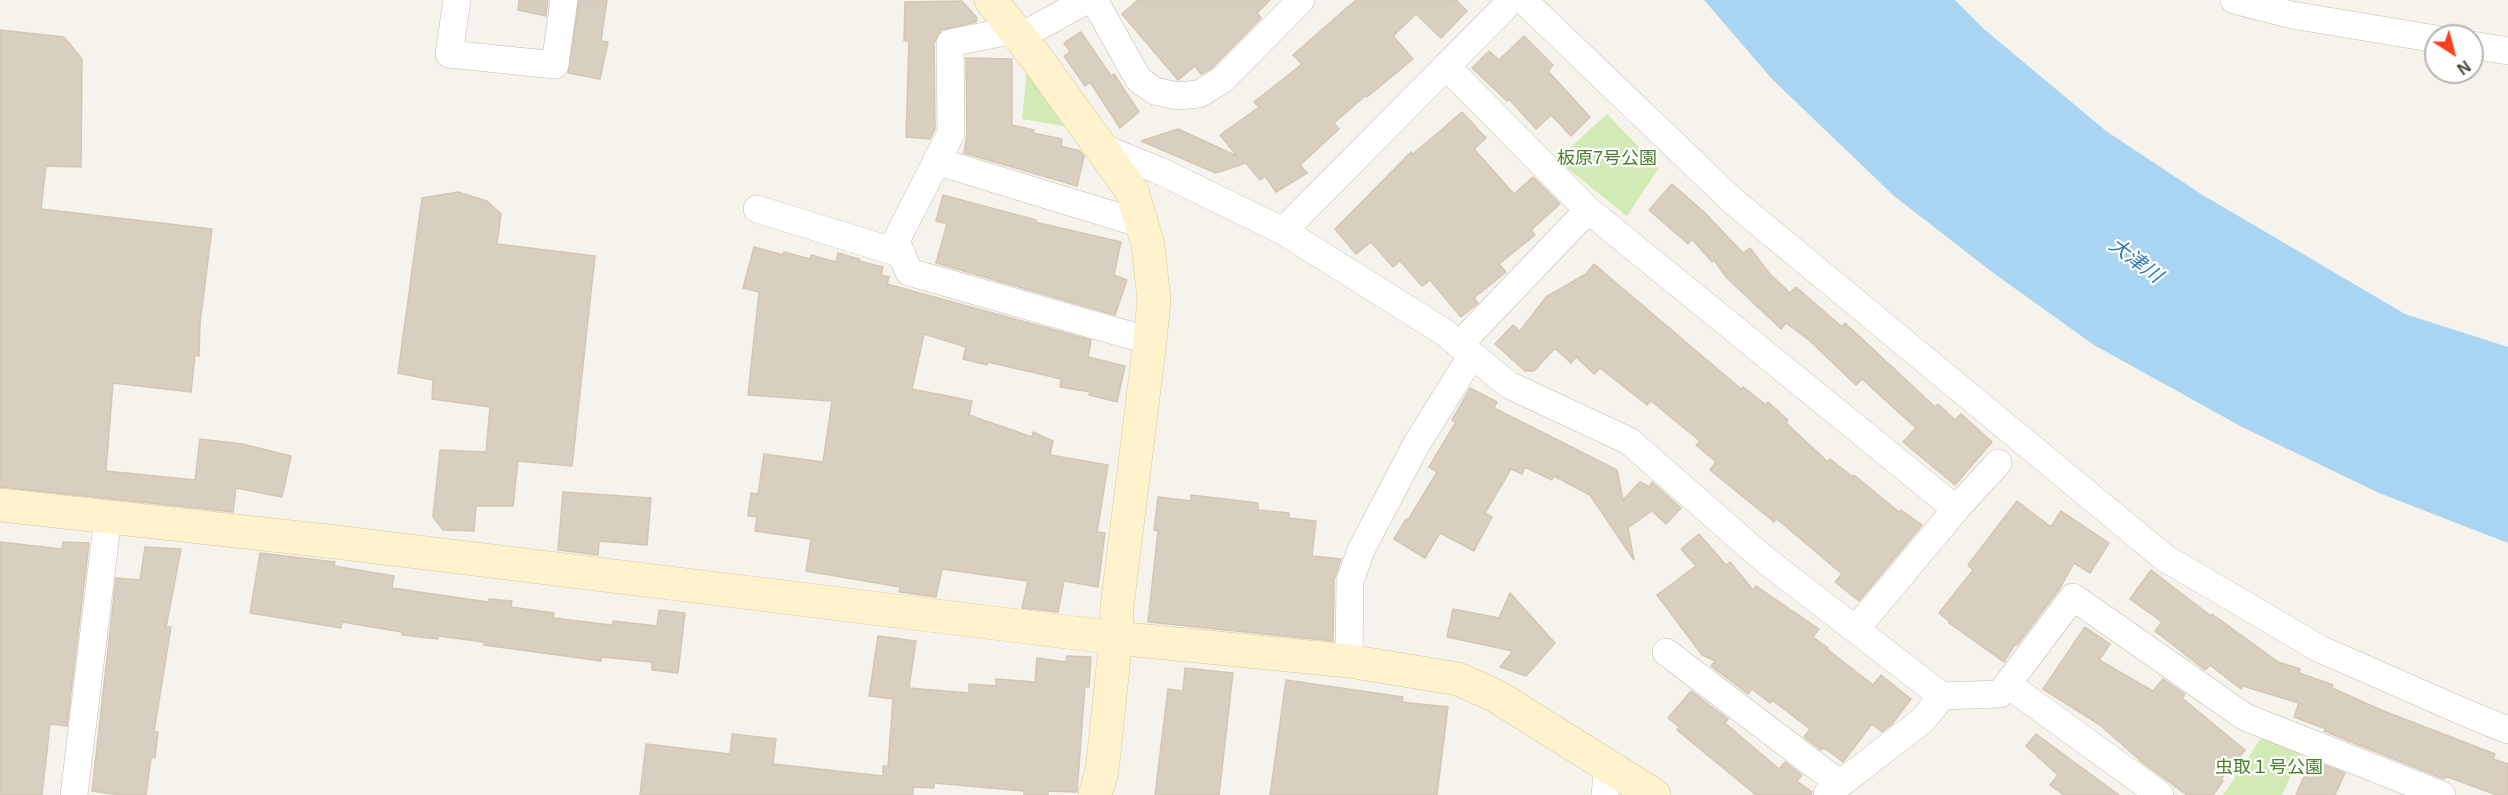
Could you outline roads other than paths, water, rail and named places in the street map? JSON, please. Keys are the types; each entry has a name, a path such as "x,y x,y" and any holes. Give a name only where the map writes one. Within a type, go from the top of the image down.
{"street":[{"path":"457,0 449,54 555,65 564,0"},
{"path":"991,0 1103,148 1132,191 1148,244 1154,300 1117,607 1116,638 1102,771 1095,795"},
{"path":"1087,0 1017,33 950,43 951,133 896,241 909,272 1150,341"},
{"path":"1094,0 1140,80 1155,91 1177,96 1199,94 1222,80 1301,0"},
{"path":"2234,0 2292,15 2424,37"},
{"path":"1283,231 1446,66 1514,4 1734,202 2165,558 2320,649 2508,730"},
{"path":"2484,47 2508,51"},
{"path":"1446,66 1587,210 1956,509"},
{"path":"1103,148 1158,170 1283,231 1444,332 1509,385 1629,441 1764,559 1942,696 2000,694 2073,597 2245,717 2442,795"},
{"path":"936,161 1142,224"},
{"path":"757,209 902,254"},
{"path":"1349,661 1350,581 1361,550 1466,350 1587,210"},
{"path":"1856,629 1956,509 1998,463"},
{"path":"0,505 369,546 1116,638 1349,661 1458,679 1496,696 1606,781 1653,795"},
{"path":"74,795 108,517"},
{"path":"1666,652 1833,790 1923,720 1942,696"},
{"path":"2007,684 2160,795"}],"water":[{"name":"大津川","path":"1704,0 1955,0 1984,29 2106,131 2201,194 2405,314 2508,347 2508,543 2379,493 2242,427 2094,345 1992,272 1894,196 1772,79"}],"park label":[{"name":"板原7号公園","path":"1607,159"},
{"name":"虫取１号公園","path":"2269,768"}]}
